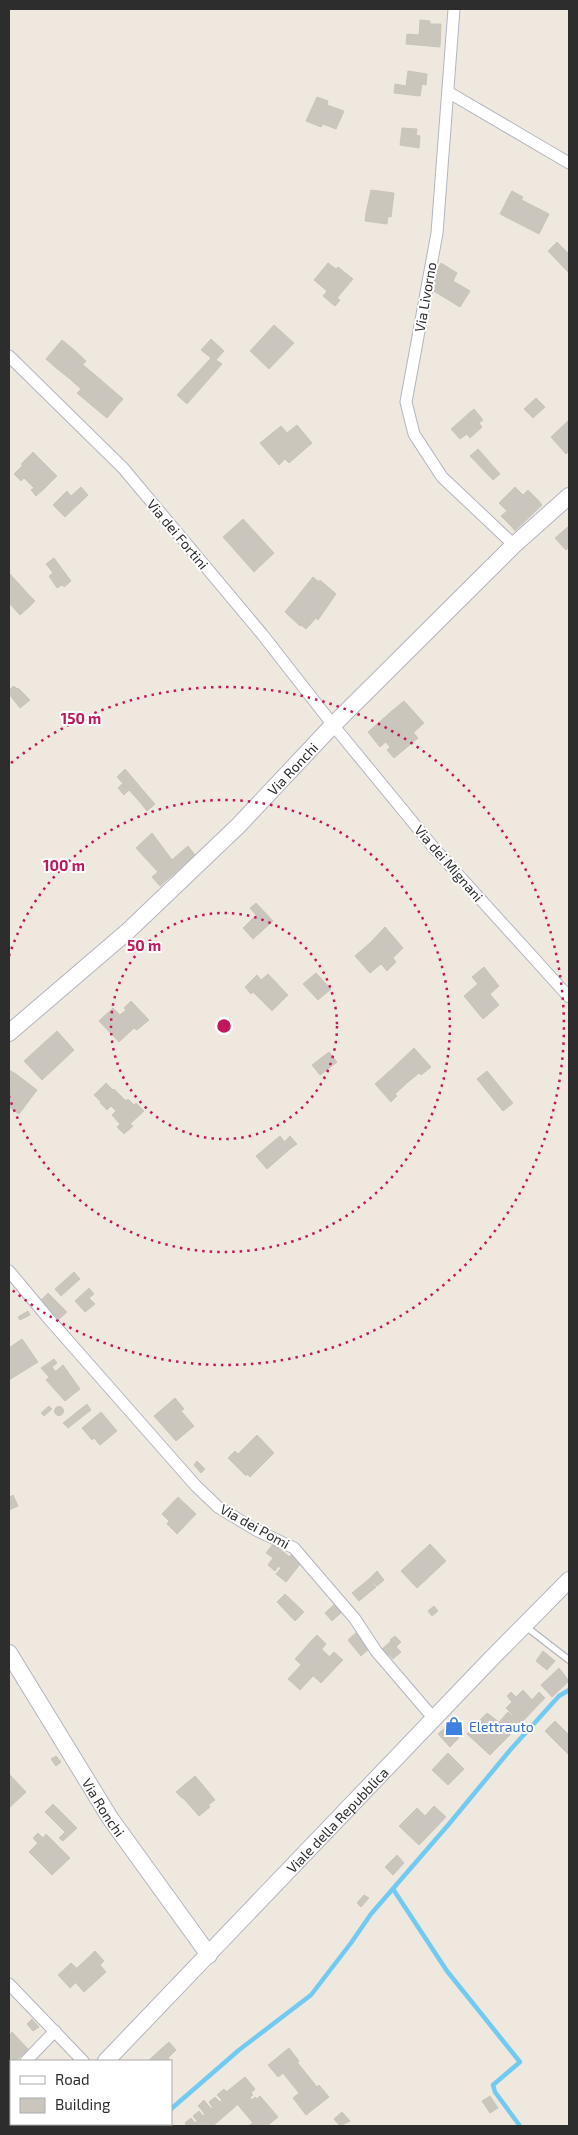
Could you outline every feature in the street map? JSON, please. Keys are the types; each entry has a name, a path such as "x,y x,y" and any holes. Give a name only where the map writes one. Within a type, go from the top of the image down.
{"street":[{"name":"Via Livorno","path":"454,9 437,233 406,402 414,434 442,477 514,545"},
{"path":"448,92 569,163"},
{"name":"Via dei Fortini","path":"9,356 123,468 262,634 333,725"},
{"name":"Via Ronchi","path":"9,1033 128,931 239,826 333,725 514,545 569,496"},
{"name":"Via dei Mignani","path":"333,725 434,848 569,997"},
{"name":"Via dei Pomi","path":"9,1271 49,1320 196,1486 218,1507 256,1530 294,1548 355,1619 376,1651 435,1720"},
{"name":"Viale della Repubblica","path":"107,2060 569,1580"},
{"name":"Via Ronchi","path":"9,1653 110,1818 209,1955"},
{"path":"9,1984 82,2060"},
{"path":"27,2060 55,2031"}],"lane":[{"path":"525,1626 569,1660"}],"building":[{"path":"420,20 430,21 430,24 441,24 440,47 406,44 407,34 419,35"},
{"path":"408,71 427,74 426,85 422,84 420,96 394,93 395,84 406,86"},
{"path":"317,97 328,101 327,105 344,111 336,129 323,124 321,127 306,121"},
{"path":"402,128 417,129 416,135 420,136 419,148 400,145"},
{"path":"371,190 394,193 391,217 366,213"},
{"path":"512,191 523,197 521,200 510,194"},
{"path":"510,194 549,214 539,234 500,214"},
{"path":"366,213 388,216 387,224 365,221"},
{"path":"557,242 569,254 569,273 548,251"},
{"path":"328,263 336,269 329,277 335,282 327,291 314,280"},
{"path":"441,263 457,273 453,281 470,291 460,307 432,290 437,283 431,279"},
{"path":"338,267 353,279 337,298 340,300 335,306 323,296 335,282 329,277"},
{"path":"274,325 294,343 269,369 250,351"},
{"path":"211,339 224,351 215,361 201,350"},
{"path":"62,340 72,348 55,367 46,359"},
{"path":"72,348 86,361 70,379 55,367"},
{"path":"211,358 222,364 187,404 177,395"},
{"path":"83,365 94,374 81,389 70,379"},
{"path":"94,374 123,399 116,407 106,399 96,409 77,393 85,385 93,392 98,386 89,379"},
{"path":"89,379 98,386 93,392 85,385"},
{"path":"536,398 545,407 533,418 524,409"},
{"path":"106,399 116,407 107,418 96,409"},
{"path":"474,409 483,420 479,423 469,413"},
{"path":"469,413 479,424 467,434 458,423"},
{"path":"569,420 569,451 566,454 551,437"},
{"path":"458,423 467,434 460,439 451,429"},
{"path":"479,423 482,427 470,438 467,434"},
{"path":"297,425 312,443 289,463 285,459 299,448 287,433"},
{"path":"281,426 287,433 273,444 285,459 279,465 260,443"},
{"path":"287,433 299,448 285,459 273,444"},
{"path":"478,449 500,474 493,480 470,456"},
{"path":"33,452 57,476 45,488 21,464"},
{"path":"23,465 45,488 36,496 31,490 34,488 24,478 21,481 14,474"},
{"path":"81,487 88,495 65,517 53,505 67,491 71,496"},
{"path":"515,487 523,495 528,490 538,500 511,526 501,516 507,511 499,503"},
{"path":"538,500 542,505 515,531 511,526"},
{"path":"243,519 274,553 254,572 223,537"},
{"path":"569,526 569,547 566,550 555,538"},
{"path":"54,558 71,581 64,587 46,564"},
{"path":"53,573 62,585 57,588 49,576"},
{"path":"10,574 29,595 22,601 28,608 20,615 9,603"},
{"path":"313,577 319,582 320,580 336,594 318,620 316,618 306,629 285,612"},
{"path":"29,595 35,601 28,608 22,601"},
{"path":"14,686 30,700 20,708 9,694 9,690"},
{"path":"404,701 424,723 413,733 393,710"},
{"path":"393,710 406,724 380,747 368,732"},
{"path":"406,724 418,738 394,758 387,750 390,747 386,742"},
{"path":"125,769 147,795 139,801 117,777"},
{"path":"123,783 129,790 124,795 118,788"},
{"path":"147,795 155,804 147,811 139,801"},
{"path":"152,833 172,860 158,872 136,848"},
{"path":"188,846 195,855 160,886 152,877"},
{"path":"256,903 273,921 253,939 243,928 256,915 250,908"},
{"path":"385,927 391,934 377,947 371,942"},
{"path":"391,934 403,948 393,958 396,962 387,971 378,960 384,955 377,947"},
{"path":"371,942 373,944 361,955 371,966 378,960 381,964 370,973 355,956"},
{"path":"374,943 384,955 371,966 361,955"},
{"path":"484,967 499,986 490,994 480,982 478,984 472,977"},
{"path":"316,973 331,989 318,1000 303,984"},
{"path":"268,974 288,995 272,1011 253,992 261,985 259,982"},
{"path":"257,975 261,980 259,982 261,985 251,994 245,987"},
{"path":"480,982 499,1005 483,1019 464,996"},
{"path":"131,1001 149,1020 137,1030 134,1028 119,1042 99,1021 113,1008 120,1015 126,1010 124,1008"},
{"path":"57,1031 74,1050 42,1080 24,1061"},
{"path":"414,1048 431,1067 421,1075 419,1073 408,1082 394,1067"},
{"path":"329,1052 337,1062 320,1075 312,1065"},
{"path":"394,1067 408,1082 395,1094 397,1096 391,1102 375,1084"},
{"path":"9,1070 16,1074 9,1083"},
{"path":"487,1071 513,1103 503,1111 477,1079"},
{"path":"16,1074 37,1090 19,1114 9,1107 9,1083"},
{"path":"106,1083 113,1090 101,1102 94,1095"},
{"path":"114,1089 126,1101 128,1099 134,1105 136,1103 144,1111 130,1124 133,1126 124,1134 117,1127 120,1124 112,1115 116,1111 111,1106 107,1110 100,1103"},
{"path":"280,1136 290,1149 267,1169 256,1156"},
{"path":"290,1136 297,1144 290,1149 284,1142"},
{"path":"74,1272 80,1279 61,1296 55,1289"},
{"path":"89,1288 94,1294 89,1298 95,1304 85,1312 75,1301"},
{"path":"48,1293 67,1312 57,1321 39,1302"},
{"path":"28,1311 30,1315 20,1320 18,1317"},
{"path":"22,1339 38,1362 9,1380 9,1348"},
{"path":"54,1359 57,1363 52,1367 56,1372 49,1377 41,1368"},
{"path":"63,1365 80,1389 65,1401 46,1380"},
{"path":"175,1398 184,1409 181,1411 194,1426 176,1441 154,1416"},
{"path":"87,1404 91,1410 68,1428 63,1423"},
{"path":"49,1406 52,1409 44,1416 41,1413"},
{"path":"59,1407 63,1411 59,1415 55,1411"},
{"path":"101,1412 117,1431 100,1445 94,1438 92,1440 82,1428"},
{"path":"257,1435 274,1453 265,1462 248,1444"},
{"path":"248,1444 265,1462 255,1472 238,1454"},
{"path":"235,1451 255,1472 250,1477 247,1474 246,1476 228,1458"},
{"path":"197,1461 205,1469 201,1473 194,1465"},
{"path":"13,1495 18,1506 9,1510 9,1496"},
{"path":"178,1497 196,1514 177,1534 167,1524 169,1521 162,1514"},
{"path":"273,1544 290,1557 283,1565 266,1553"},
{"path":"430,1544 446,1561 417,1588 401,1571"},
{"path":"291,1555 301,1563 286,1582 276,1574 281,1568 278,1566 275,1571 268,1565 273,1558 283,1565"},
{"path":"377,1571 384,1580 377,1586 369,1579"},
{"path":"369,1579 376,1587 359,1601 352,1593"},
{"path":"285,1594 304,1612 295,1621 277,1602"},
{"path":"337,1602 344,1610 332,1621 325,1613"},
{"path":"434,1606 438,1611 432,1616 428,1611"},
{"path":"358,1631 371,1647 361,1656 348,1640"},
{"path":"317,1635 326,1644 322,1649 312,1640"},
{"path":"395,1636 401,1642 396,1647 390,1640"},
{"path":"312,1640 338,1665 321,1683 295,1659"},
{"path":"391,1641 401,1652 393,1659 388,1654 385,1657 380,1651"},
{"path":"543,1651 555,1661 547,1670 536,1661"},
{"path":"334,1652 343,1660 338,1665 330,1656"},
{"path":"301,1665 313,1676 300,1690 288,1679"},
{"path":"559,1668 569,1681 552,1697 541,1685"},
{"path":"523,1690 534,1702 516,1718 506,1708 512,1702 507,1696 511,1692 516,1697"},
{"path":"539,1692 545,1698 521,1723 516,1718 534,1702 532,1700"},
{"path":"508,1712 521,1723 505,1740 481,1719 487,1713 499,1722"},
{"path":"481,1719 505,1740 490,1755 467,1734"},
{"path":"555,1721 569,1735 569,1755 545,1731"},
{"path":"447,1726 459,1738 450,1747 438,1734"},
{"path":"448,1753 464,1769 448,1785 432,1770"},
{"path":"56,1756 61,1762 56,1766 51,1759"},
{"path":"9,1774 26,1792 9,1808"},
{"path":"195,1776 202,1784 183,1799 176,1792"},
{"path":"202,1784 215,1800 208,1805 195,1790"},
{"path":"195,1790 210,1807 199,1816 184,1799"},
{"path":"53,1804 73,1824 65,1832 45,1812"},
{"path":"434,1806 446,1817 419,1845 399,1826 417,1808 425,1816"},
{"path":"73,1824 77,1828 63,1841 59,1838"},
{"path":"38,1833 43,1838 46,1834 54,1842 45,1851 33,1838"},
{"path":"54,1842 70,1858 52,1875 29,1852 38,1843 45,1851"},
{"path":"397,1855 404,1863 393,1875 385,1867"},
{"path":"364,1895 369,1898 361,1907 357,1903"},
{"path":"95,1951 104,1961 100,1965 106,1972 84,1992 76,1983 84,1975 77,1968"},
{"path":"71,1963 84,1975 70,1988 58,1975"},
{"path":"32,2019 39,2027 33,2031 27,2024"},
{"path":"12,2032 28,2049 17,2060 10,2062 9,2060 9,2036"},
{"path":"169,2042 176,2050 168,2058 160,2050"},
{"path":"289,2048 299,2061 297,2062 317,2087 319,2085 329,2097 306,2115 293,2098 299,2093 283,2073 278,2077 268,2065"},
{"path":"160,2050 170,2060 149,2060"},
{"path":"245,2077 255,2089 241,2102 230,2089"},
{"path":"224,2089 237,2105 213,2126 187,2126 185,2123 191,2118 195,2123 197,2121 193,2116 199,2111 203,2116 205,2115 201,2109 207,2104 213,2108 209,2102 215,2097 220,2102 222,2100 217,2095"},
{"path":"230,2089 241,2102 237,2105 226,2092"},
{"path":"251,2093 253,2095 250,2097 252,2100 255,2097 257,2099 247,2108 241,2102"},
{"path":"260,2096 278,2117 267,2126 263,2126 247,2108"},
{"path":"490,2096 498,2108 490,2113 482,2101"},
{"path":"204,2100 207,2104 201,2109 198,2106"},
{"path":"241,2102 263,2126 248,2126 253,2123 238,2105"},
{"path":"342,2112 350,2121 340,2126 334,2119"}],"waterway":[{"path":"172,2108 239,2050 311,1995 371,1914 511,1749 559,1696 569,1690"},
{"path":"393,1889 447,1971 520,2062 493,2085 495,2092 520,2126"}],"place":[{"name":"Elettrauto","path":"454,1726"}]}
